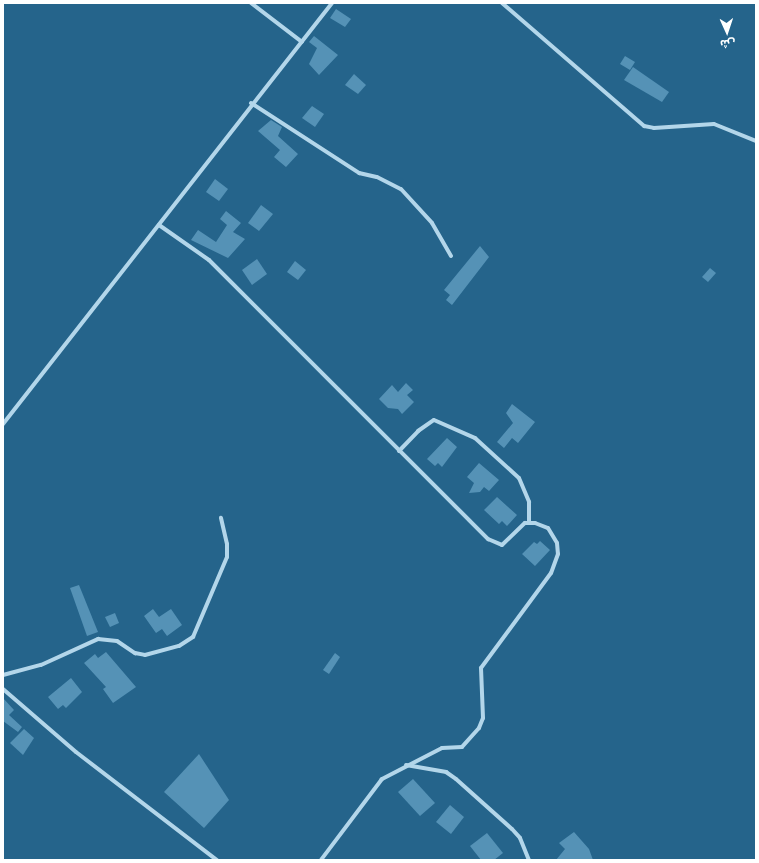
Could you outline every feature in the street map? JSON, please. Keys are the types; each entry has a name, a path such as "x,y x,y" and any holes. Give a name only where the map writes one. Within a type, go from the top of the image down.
{"street":[{"path":"251,3 302,42"},
{"path":"3,424 159,225 252,103 332,3"},
{"path":"502,3 644,126 659,128 714,124 756,141"},
{"path":"252,103 359,173 377,177 401,190 432,223 451,256"},
{"path":"159,225 195,248 209,260 492,543 506,542 529,523 539,524 552,532 558,554 543,586 481,668 483,718 479,728 462,747 442,748 390,772 370,792 321,860"},
{"path":"399,451 418,431 434,420 469,434 493,452 519,478 529,502 529,523"},
{"path":"3,675 40,665 98,639 117,641 135,653 145,655 179,646 193,638 227,557 227,544 221,518"},
{"path":"3,689 76,752 217,860"},
{"path":"406,765 446,772 456,779 516,833 529,860"}],"building":[{"path":"336,9 351,19 345,27 330,18"},
{"path":"314,36 338,55 319,75 309,64 317,48 309,42"},
{"path":"625,56 635,62 630,70 620,64"},
{"path":"633,67 669,92 662,102 624,80"},
{"path":"354,74 366,85 358,94 345,85"},
{"path":"312,106 324,114 315,127 302,118"},
{"path":"271,120 282,127 278,136 298,154 286,167 274,157 280,150 258,131"},
{"path":"215,179 228,189 219,201 206,192"},
{"path":"261,205 273,214 259,231 248,223"},
{"path":"226,211 241,223 233,232 245,239 228,258 191,240 198,230 216,242 227,225 220,219"},
{"path":"480,246 489,257 452,305 446,300 450,295 444,290"},
{"path":"257,259 267,274 252,285 242,270"},
{"path":"295,261 306,270 298,280 287,272"},
{"path":"710,268 716,273 708,282 702,277"},
{"path":"406,383 413,390 407,395 414,402 402,414 398,409 388,408 379,399 392,385 398,392"},
{"path":"512,404 535,422 518,443 512,438 504,448 497,442 513,423 506,413"},
{"path":"447,438 457,447 442,467 438,463 435,466 427,459"},
{"path":"479,463 499,480 489,491 484,487 480,492 469,493 474,483 467,477"},
{"path":"497,497 517,515 507,526 502,521 499,524 484,510"},
{"path":"540,541 550,550 535,566 522,554 534,542 537,544"},
{"path":"79,585 98,632 87,636 70,588"},
{"path":"153,609 159,617 171,609 182,625 167,636 162,629 156,633 144,616"},
{"path":"115,613 119,623 110,627 105,617"},
{"path":"106,652 136,687 113,703 103,689 106,687 84,663 95,654 98,658"},
{"path":"335,653 340,657 329,674 323,670"},
{"path":"71,678 82,692 66,708 63,705 58,709 48,697"},
{"path":"3,698 14,710 9,715 22,727 18,732 3,721"},
{"path":"24,729 34,738 23,755 10,743"},
{"path":"199,754 229,800 204,828 164,792"},
{"path":"413,779 435,803 420,816 398,792"},
{"path":"450,805 464,817 451,834 436,822"},
{"path":"574,832 589,849 593,860 556,860 565,849 559,843"},
{"path":"487,833 503,853 494,860 481,860 470,846"}]}
